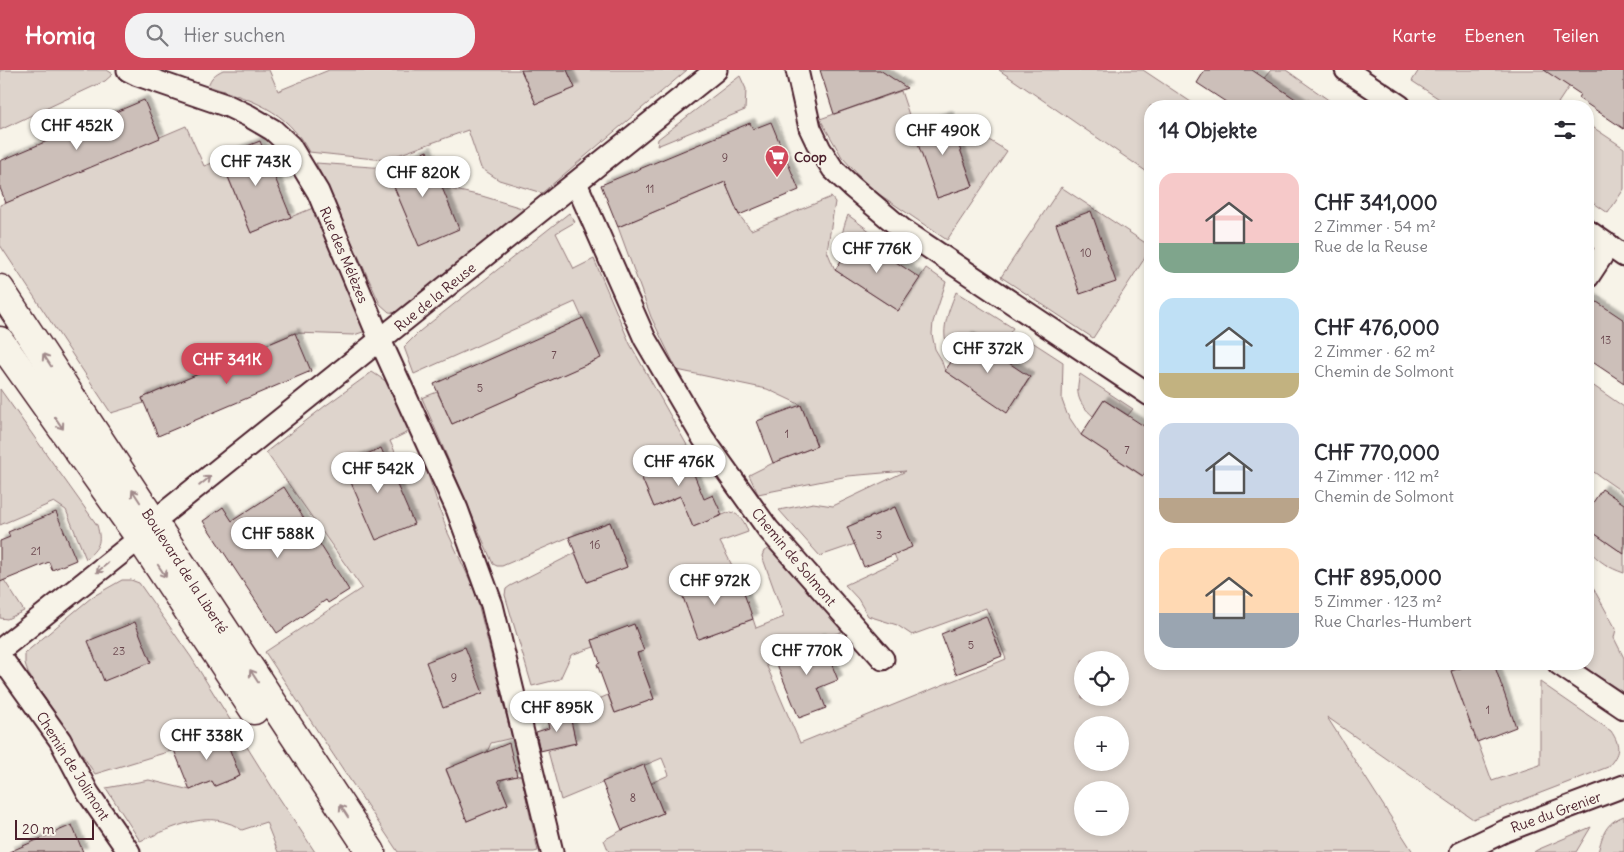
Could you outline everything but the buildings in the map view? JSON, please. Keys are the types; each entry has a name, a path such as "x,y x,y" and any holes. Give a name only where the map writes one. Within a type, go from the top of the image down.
{"main road":[{"name":"Boulevard de la Liberté","path":"0,289 147,530 348,852"},
{"name":"Boulevard de la Liberté","path":"0,341 147,530 371,852"}],"street":[{"name":"Rue des Mélèzes","path":"128,70 228,106 273,130 290,146 318,192 380,340 457,509 492,605 552,852"},
{"name":"Rue de la Reuse","path":"0,650 147,530 229,460 716,70"},
{"path":"797,70 810,128 820,149 833,169 852,187 903,230 1144,391"},
{"path":"1346,70 1391,100"},
{"name":"Chemin de Solmont","path":"576,184 644,339 703,438 768,529 883,659"},
{"path":"1594,235 1616,250 1594,270"},
{"name":"Chemin de Jolimont","path":"0,656 60,740 88,793 128,852"},
{"path":"1568,670 1624,708"},
{"name":"Rue du Grenier","path":"1461,852 1505,831 1624,786"}],"shaded area":[{"path":"0,70 107,70 113,74 105,81 0,130"},
{"path":"223,70 269,70 278,91 329,70 521,70 536,104 575,88 567,70 687,70 542,193 499,180 481,168 468,130 384,160 309,152 300,137 279,116 239,96 208,86 210,80"},
{"path":"999,70 1143,70 1188,100 1144,100 1144,170"},
{"path":"1271,70 1286,70 1328,100 1288,100 1291,96 1264,78"},
{"path":"1419,70 1580,70 1560,100 1441,100 1412,81"},
{"path":"740,76 746,89 745,110 657,146 658,139"},
{"path":"901,91 937,198 973,186 948,115 1007,151 947,240 870,188 842,157 820,119"},
{"path":"186,126 204,166 221,160 251,233 313,208 366,331 354,335 295,333 142,398 144,403 111,413 0,245 0,205"},
{"path":"1594,128 1624,148 1624,189 1608,213 1594,203"},
{"path":"316,163 386,168 419,245 458,229 441,187 482,196 525,209 398,313 389,312 380,304"},
{"path":"725,182 739,215 751,230 831,197 835,202 827,251 835,270 898,311 926,268 946,282 933,322 932,334 935,349 945,371 1007,412 1030,378 1009,363 1023,336 1063,362 1062,400 1067,414 1081,435 1142,476 1144,473 1144,670 1451,670 1492,781 1540,765 1540,682 1611,731 1618,745 1615,758 1608,767 1473,819 1327,717 1413,852 609,852 604,840 622,830 663,813 651,783 669,775 662,758 561,800 548,751 576,743 569,712 608,695 615,713 654,699 637,653 644,651 634,625 592,640 594,647 571,655 560,679 532,686 505,595 506,589 510,586 575,553 587,582 627,567 610,522 569,537 502,566 493,564 422,398 437,392 452,424 600,358 575,302 414,374 404,347 420,331 569,213 575,222 556,233 574,269 594,259 630,344 688,447 638,469 654,507 681,496 693,527 730,512 742,519 748,532 720,542 739,579 713,589 708,576 680,586 698,639 753,619 756,628 784,617 762,556 764,551 771,548 843,631 765,662 800,743 1006,659 986,608 912,635 897,625 868,616 858,599 845,585 897,561 894,554 895,507 847,527 855,544 820,556 779,510 813,503 833,506 906,471 848,476 758,494 749,475 773,463 817,446 801,405 767,389 677,370 651,317 618,227"},
{"path":"1061,187 1144,242 1144,259 1093,338 1001,277"},
{"path":"848,215 890,246 884,254 857,236 847,252 842,238"},
{"path":"956,292 1013,328 996,355 968,336 957,353 949,346 946,340 945,326"},
{"path":"372,372 390,384 410,431 390,441 405,474 425,466 448,533 475,591 512,738 491,743 487,752 446,770 467,821 508,804 501,787 501,780 521,775 538,851 398,852 265,652 362,588 266,452"},
{"path":"1080,374 1133,409 1128,415 1104,400 1093,416 1084,407 1079,398"},
{"path":"1594,386 1624,407 1624,493 1594,472"},
{"path":"0,389 97,525 99,541 94,551 86,559 66,510 54,502 0,525"},
{"path":"1594,533 1624,554 1624,573 1604,564 1594,555"},
{"path":"4,580 24,611 7,619 0,618 0,582"},
{"path":"122,580 131,580 139,583 191,657 315,852 278,852 266,822 242,830 232,824 217,820 195,821 140,841 106,788 149,780 190,790 212,781 215,786 240,776 221,731 174,750 95,774 28,673 25,653 92,597"},
{"path":"1594,590 1616,629 1614,638 1624,658 1624,693 1589,670 1594,670"},
{"path":"1624,816 1624,852 1598,852 1606,830 1613,822"},
{"path":"1591,827 1576,852 1534,852 1537,850"}],"place":[{"name":"Coop","path":"777,178"}]}
